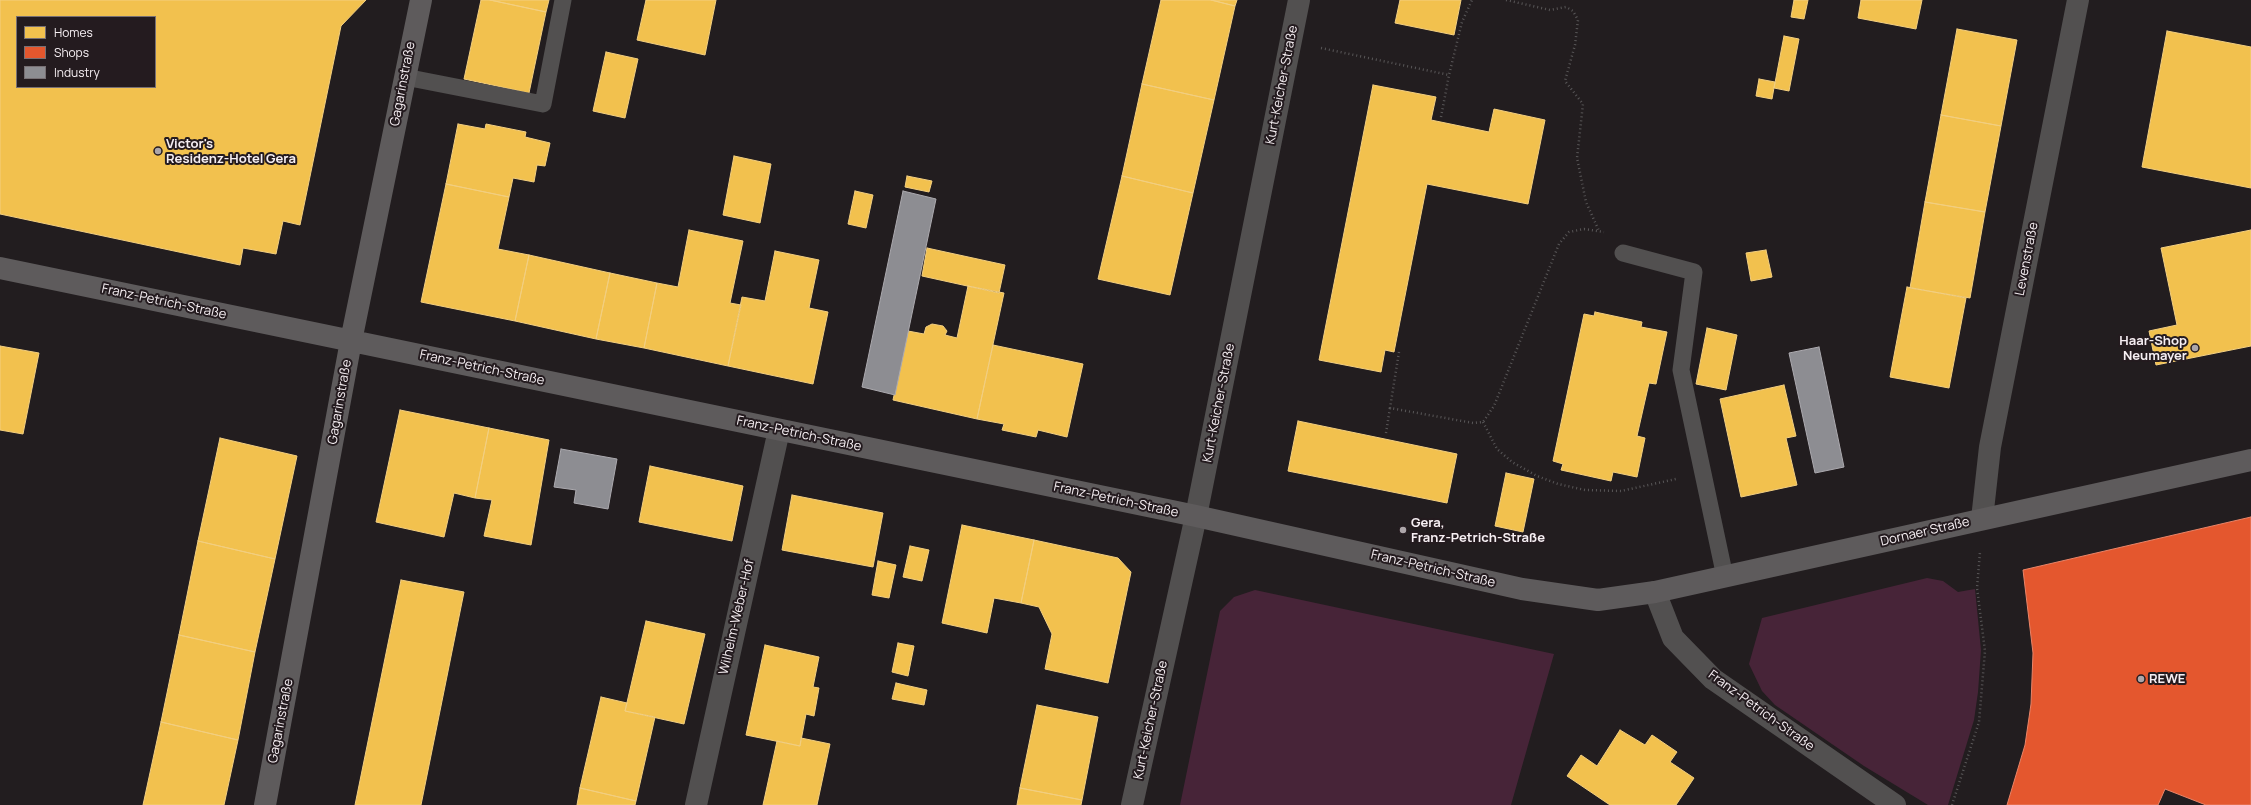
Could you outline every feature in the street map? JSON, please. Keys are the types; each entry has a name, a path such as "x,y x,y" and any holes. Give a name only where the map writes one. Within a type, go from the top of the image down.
{"street":[{"name":"Gagarinstraße","path":"265,805 352,341 421,0"},
{"name":"Kurt-Keicher-Straße","path":"1132,805 1196,516 1299,0"},
{"name":"Levenstraße","path":"1982,519 1990,447 2078,0"},
{"name":"Franz-Petrich-Straße","path":"0,268 1196,516 1522,590 1598,600"},
{"name":"Wilhelm-Weber-Hof","path":"696,805 779,430"},
{"name":"Dornaer Straße","path":"1598,600 1655,592 1725,577 2251,460"},
{"name":"Franz-Petrich-Straße","path":"1655,592 1673,638 1713,680 1894,805"}],"lane":[{"path":"405,77 542,104 563,0"},
{"path":"1623,253 1694,272 1681,370 1725,577"}],"path":[{"path":"1441,117 1449,75 1462,22 1472,0"},
{"path":"1506,0 1550,10 1566,7 1574,11 1578,20 1575,45 1565,81 1583,104 1577,158 1586,202 1599,231"},
{"path":"1291,41 1449,75"},
{"path":"1390,408 1473,424 1483,422 1494,406 1559,244 1569,232 1584,229 1606,233"},
{"path":"1386,433 1400,352"},
{"path":"1483,422 1497,449 1512,462 1537,476 1558,484 1585,490 1620,491 1704,474"},
{"path":"1952,805 1979,722 1985,651 1977,588 1982,519"}],"shaded area":[{"path":"1927,578 1943,581 1958,592 1975,589 1981,650 1974,720 1948,805 1928,805 1864,766 1775,705 1762,691 1749,664 1762,618"},
{"path":"1255,590 1554,654 1511,805 1180,805 1220,611 1234,597"}],"building: Homes":[{"name":"Victor's Residenz-Hotel Gera","path":"0,0 366,0 341,26 300,225 283,221 276,254 243,248 240,265 0,214"},
{"path":"481,0 490,0 546,12 529,93 464,79"},
{"path":"490,0 549,0 546,12"},
{"path":"646,0 716,0 705,55 637,40"},
{"path":"1161,0 1211,0 1235,6 1214,100 1142,84"},
{"path":"1211,0 1237,0 1235,6"},
{"path":"1400,0 1461,0 1454,35 1395,23"},
{"path":"1794,0 1808,0 1804,19 1791,17"},
{"path":"1861,0 1922,0 1916,29 1858,18"},
{"path":"1957,29 2017,40 2001,126 1941,115"},
{"path":"2167,31 2251,47 2251,188 2142,167"},
{"path":"1784,36 1799,39 1789,91 1774,88"},
{"path":"606,52 638,59 625,118 593,111"},
{"path":"1759,79 1775,82 1772,99 1756,96"},
{"path":"1142,84 1214,100 1193,193 1122,176"},
{"path":"1373,85 1436,97 1431,120 1489,132 1494,109 1545,120 1528,204 1427,184 1394,352 1385,350 1381,372 1319,360"},
{"path":"1941,115 2001,126 1985,212 1925,202"},
{"path":"458,124 485,129 486,124 526,132 525,137 550,143 545,166 537,165 534,182 513,178 509,197 446,184"},
{"path":"734,156 771,164 760,223 723,215"},
{"path":"907,176 932,181 929,192 905,187"},
{"path":"1122,176 1193,193 1170,295 1098,279"},
{"path":"446,184 509,197 498,249 529,255 515,321 421,302"},
{"path":"855,191 873,195 866,228 848,224"},
{"path":"1925,202 1985,212 1970,298 1910,288"},
{"path":"689,230 743,241 730,303 741,305 728,366 644,348 657,283 678,287"},
{"path":"2251,230 2251,346 2156,365 2149,331 2177,325 2161,248"},
{"path":"927,248 1005,265 999,293 922,276"},
{"path":"1766,250 1772,277 1751,281 1746,253"},
{"path":"775,251 819,260 809,308 828,312 813,384 728,366 742,297 765,301"},
{"path":"529,255 610,273 596,339 515,321"},
{"path":"610,273 657,283 644,348 596,339"},
{"path":"968,286 1004,293 977,419 893,400 908,331 924,334 926,327 932,324 943,326 947,331 945,335 957,338"},
{"path":"1907,287 1966,298 1949,388 1890,377"},
{"path":"1595,312 1642,322 1641,327 1667,332 1656,384 1649,383 1637,436 1645,438 1637,477 1613,472 1611,481 1561,470 1563,464 1553,461 1584,314 1594,316"},
{"path":"1707,328 1737,335 1726,390 1696,384"},
{"path":"993,345 1083,364 1067,437 1038,430 1036,437 1002,430 1004,424 977,419"},
{"path":"0,346 39,353 23,434 0,430"},
{"path":"1784,385 1796,436 1786,438 1797,485 1741,497 1720,399"},
{"path":"400,410 489,428 475,498 454,493 444,537 376,522"},
{"path":"1298,421 1457,454 1447,503 1288,471"},
{"path":"489,428 549,440 531,545 484,536 492,500 475,498"},
{"path":"220,438 297,456 275,559 198,541"},
{"path":"650,466 743,486 732,541 639,522"},
{"path":"1506,473 1534,479 1523,532 1495,526"},
{"path":"792,495 883,513 873,567 782,550"},
{"path":"962,525 1034,540 1021,603 994,598 987,633 942,623"},
{"path":"1034,540 1118,558 1131,572 1108,683 1045,669 1052,634 1039,607 1021,603"},
{"path":"198,541 275,559 255,652 179,635"},
{"path":"910,546 929,550 922,581 903,577"},
{"path":"878,561 896,565 889,598 872,595"},
{"path":"401,580 464,592 421,805 355,805"},
{"path":"646,621 705,634 684,724 625,711"},
{"path":"179,635 255,652 238,740 161,722"},
{"path":"898,643 914,646 908,676 892,672"},
{"path":"765,645 819,657 813,687 819,688 814,716 806,714 800,746 746,735"},
{"path":"896,683 927,690 924,705 892,699"},
{"path":"601,697 627,703 625,711 655,717 636,801 580,788"},
{"path":"1037,705 1098,717 1082,800 1020,788"},
{"path":"161,722 238,740 224,805 143,805"},
{"path":"1620,730 1645,745 1652,735 1677,752 1670,762 1694,778 1676,805 1610,805 1567,776 1581,755 1597,766"},
{"path":"801,738 830,744 817,805 763,805 777,741 800,746"},
{"path":"580,788 636,801 635,805 577,805"},
{"path":"1020,788 1082,800 1081,805 1017,805"}],"building: Shops":[{"name":"REWE","path":"2251,517 2251,805 2206,805 2165,789 2158,805 2007,805 2025,745 2031,704 2033,653 2023,570"}],"building: Industry":[{"path":"903,191 936,199 895,395 862,387"},
{"path":"1819,347 1844,467 1815,473 1789,353"},
{"path":"561,449 617,459 608,509 574,503 576,490 554,487"}],"place":[{"name":"Victor's Residenz-Hotel Gera","path":"158,151"},
{"name":"Haar-Shop Neumayer","path":"2195,348"},
{"name":"Gera, Franz-Petrich-Straße","path":"1403,530"},
{"name":"REWE","path":"2141,679"}]}
